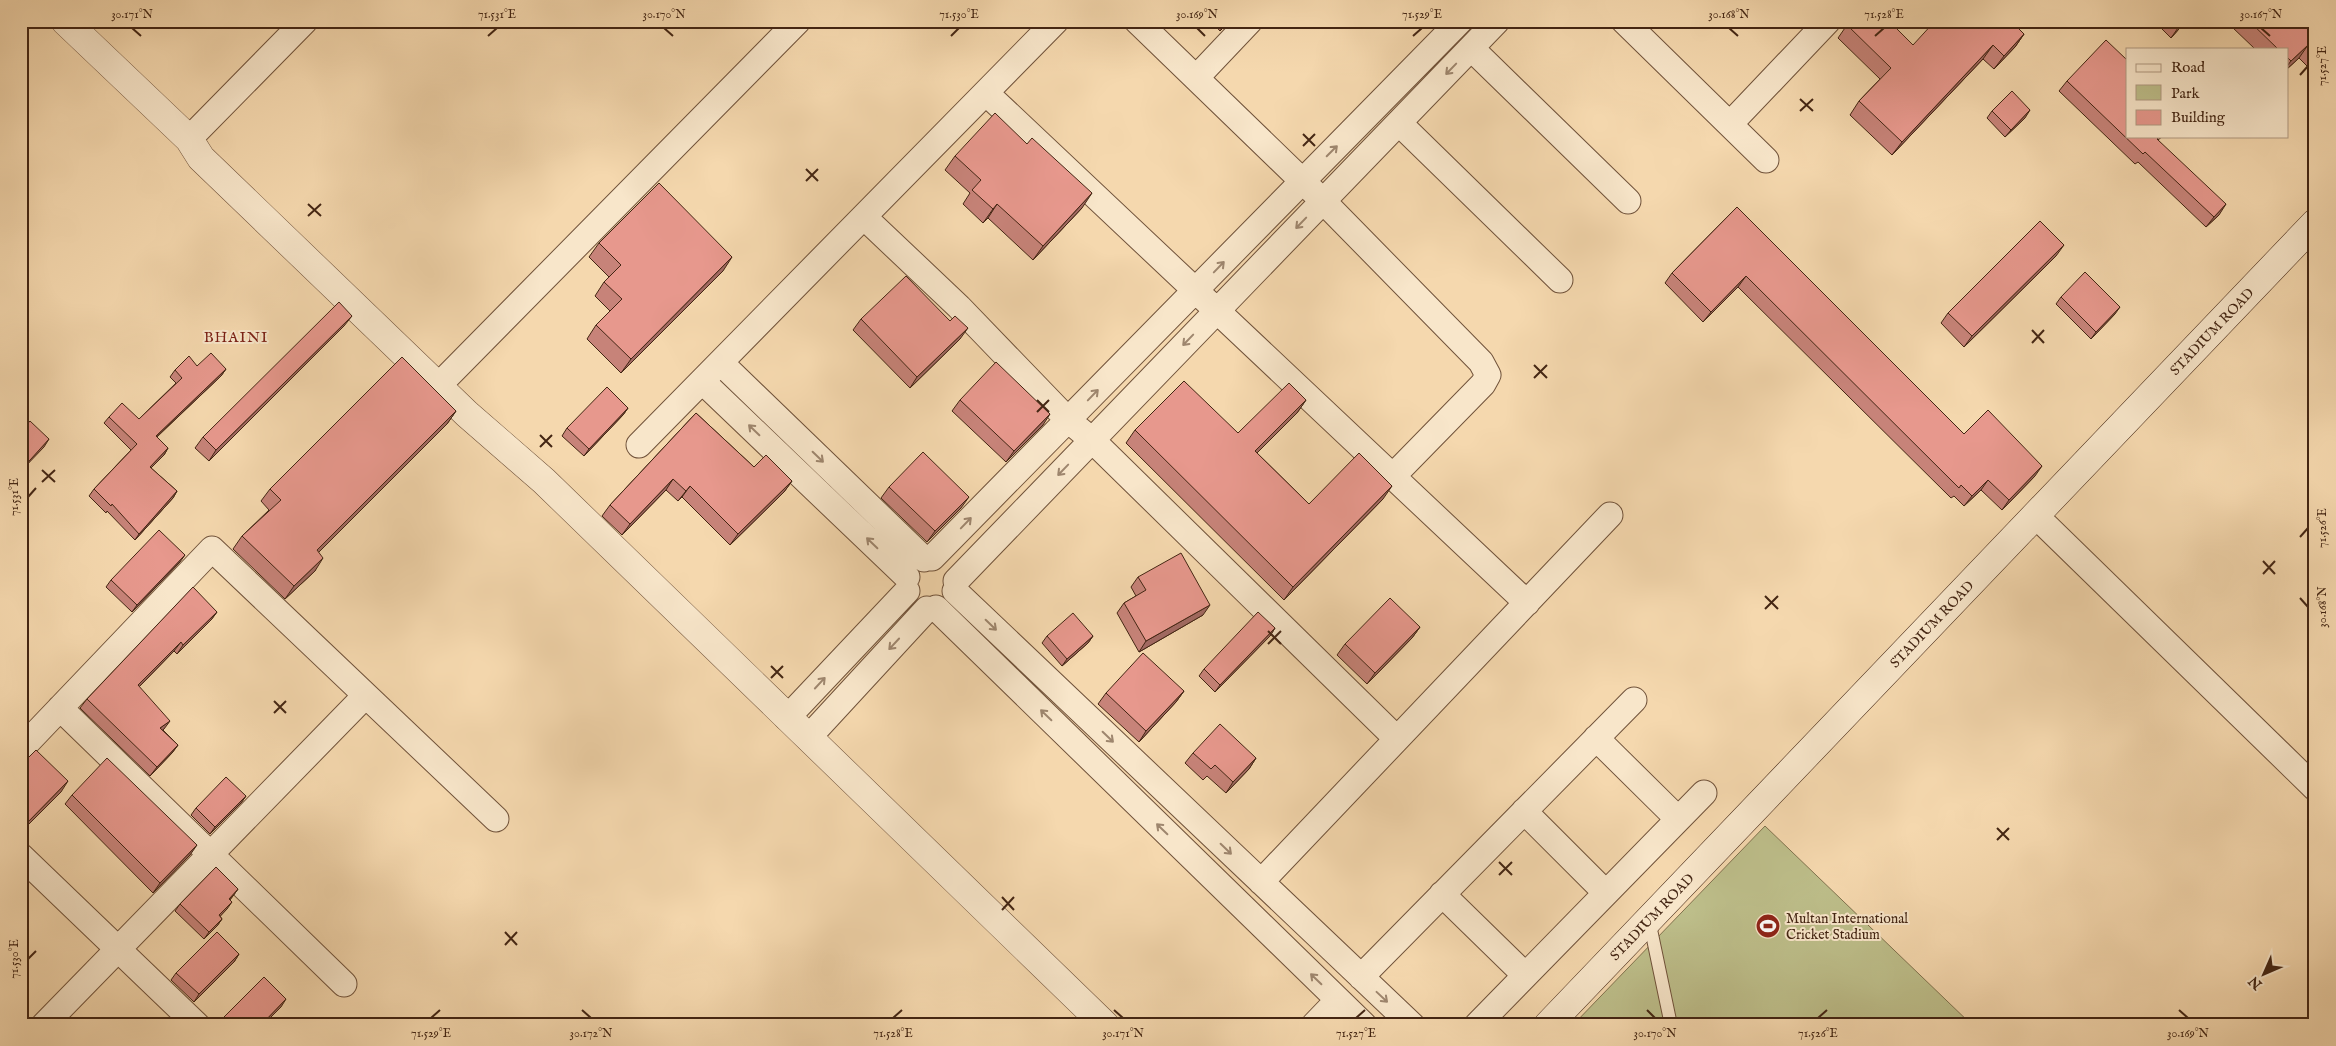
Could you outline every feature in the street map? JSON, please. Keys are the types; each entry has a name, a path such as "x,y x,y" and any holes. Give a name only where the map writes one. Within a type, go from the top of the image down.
{"street":[{"path":"65,21 189,139 201,158 467,414 544,481 1105,1025"},
{"path":"189,139 305,21"},
{"path":"439,385 798,21"},
{"path":"639,445 1056,21"},
{"path":"1137,21 1323,201 1481,362 1488,375 1483,384 1393,476"},
{"path":"1196,78 1250,21"},
{"path":"787,718 907,584 910,569 928,559 1068,420 1460,21"},
{"path":"808,738 931,609 948,602 956,586 1092,440 1497,21"},
{"path":"1624,21 1766,160"},
{"path":"1730,124 1828,21"},
{"path":"1471,48 1628,201"},
{"path":"986,93 1527,603"},
{"path":"1399,123 1560,280"},
{"path":"864,217 959,307 1068,420 1092,440 1397,739"},
{"name":"STADIUM ROAD","path":"1548,1025 2315,223"},
{"path":"720,362 928,559 946,563 951,568 956,586 1261,882 1412,1025"},
{"path":"702,381 907,584 915,602 931,609 1364,1025"},
{"path":"1261,882 1610,515"},
{"path":"2035,515 2315,788"},
{"path":"21,749 212,549 496,819"},
{"path":"44,1025 365,696"},
{"path":"1361,977 1634,700"},
{"path":"60,708 344,984"},
{"path":"1596,738 1678,819"},
{"path":"1476,1025 1704,793"},
{"path":"1524,811 1606,893"},
{"path":"21,856 197,1025"},
{"path":"1442,894 1525,975"},
{"path":"1314,1025 1338,1000"}],"lane":[{"path":"1649,920 1671,1025"}],"green space":[{"name":"Multan International Cricket Stadium","path":"1765,826 1972,1025 1573,1025"}],"building":[{"path":"1850,21 1889,21 1913,45 1935,21 2011,21 2024,34 2004,56 1993,45 1902,142 1859,101 1891,68 1847,25"},
{"path":"2249,21 2315,21 2315,52 2308,45 2291,61 2288,58 2288,48 2277,48"},
{"path":"2106,40 2126,59 2126,138 2067,81"},
{"path":"2012,91 2030,110 2011,130 1992,111"},
{"path":"995,113 1027,144 1032,138 1092,193 1043,246 997,204 993,209 972,190 981,180 955,156"},
{"path":"2126,138 2158,138 2226,204 2214,217 2145,152 2143,154"},
{"path":"659,183 732,257 631,359 596,325 622,299 604,282 621,265 599,243"},
{"path":"1737,207 1964,434 1988,410 2042,466 2009,500 1988,480 1972,496 1961,485 1959,488 1746,276 1711,312 1672,273"},
{"path":"2040,221 2064,245 1972,336 1948,313"},
{"path":"2085,272 2120,307 2096,332 2061,297"},
{"path":"906,276 950,321 955,316 968,328 917,377 861,319"},
{"path":"339,302 352,316 216,450 203,437"},
{"path":"211,353 226,369 156,436 168,448 150,467 177,491 139,534 112,504 111,506 94,489 137,444 109,417 122,403 139,419 182,378 175,370 189,356 197,366"},
{"path":"402,357 456,411 317,550 323,558 294,586 242,536 281,500 270,489"},
{"path":"996,362 1050,414 1014,451 960,400"},
{"path":"1184,381 1238,433 1289,383 1306,400 1255,451 1309,504 1359,453 1392,486 1293,587 1135,430"},
{"path":"607,387 628,408 589,449 567,428"},
{"path":"696,413 754,467 766,455 792,481 738,534 690,486 686,491 673,479 630,524 610,505"},
{"path":"30,421 49,439 21,470 21,431"},
{"path":"923,452 969,497 935,531 889,487"},
{"path":"159,530 185,555 137,605 111,580"},
{"path":"1181,553 1210,605 1146,641 1124,603 1146,590 1138,577"},
{"path":"193,587 217,612 183,645 181,642 138,685 170,721 160,728 178,745 157,767 87,699"},
{"path":"1390,598 1420,627 1375,673 1345,644"},
{"path":"1258,612 1275,628 1220,685 1204,669"},
{"path":"1073,613 1093,636 1067,659 1047,636"},
{"path":"1143,653 1184,691 1146,731 1106,693"},
{"path":"1220,724 1256,758 1233,782 1215,765 1211,769 1193,753"},
{"path":"36,750 68,781 26,824 21,820 21,765"},
{"path":"107,758 197,845 160,883 72,795"},
{"path":"226,777 246,796 215,827 196,808"},
{"path":"216,867 238,889 229,899 232,902 219,915 222,919 209,932 180,904"},
{"path":"217,932 239,954 199,994 176,973"},
{"path":"264,977 286,999 261,1025 232,1025 224,1017"}],"place":[{"name":"Multan International Cricket Stadium","path":"1768,926"}],"district":[{"name":"BHAINI","path":"236,337"}]}
